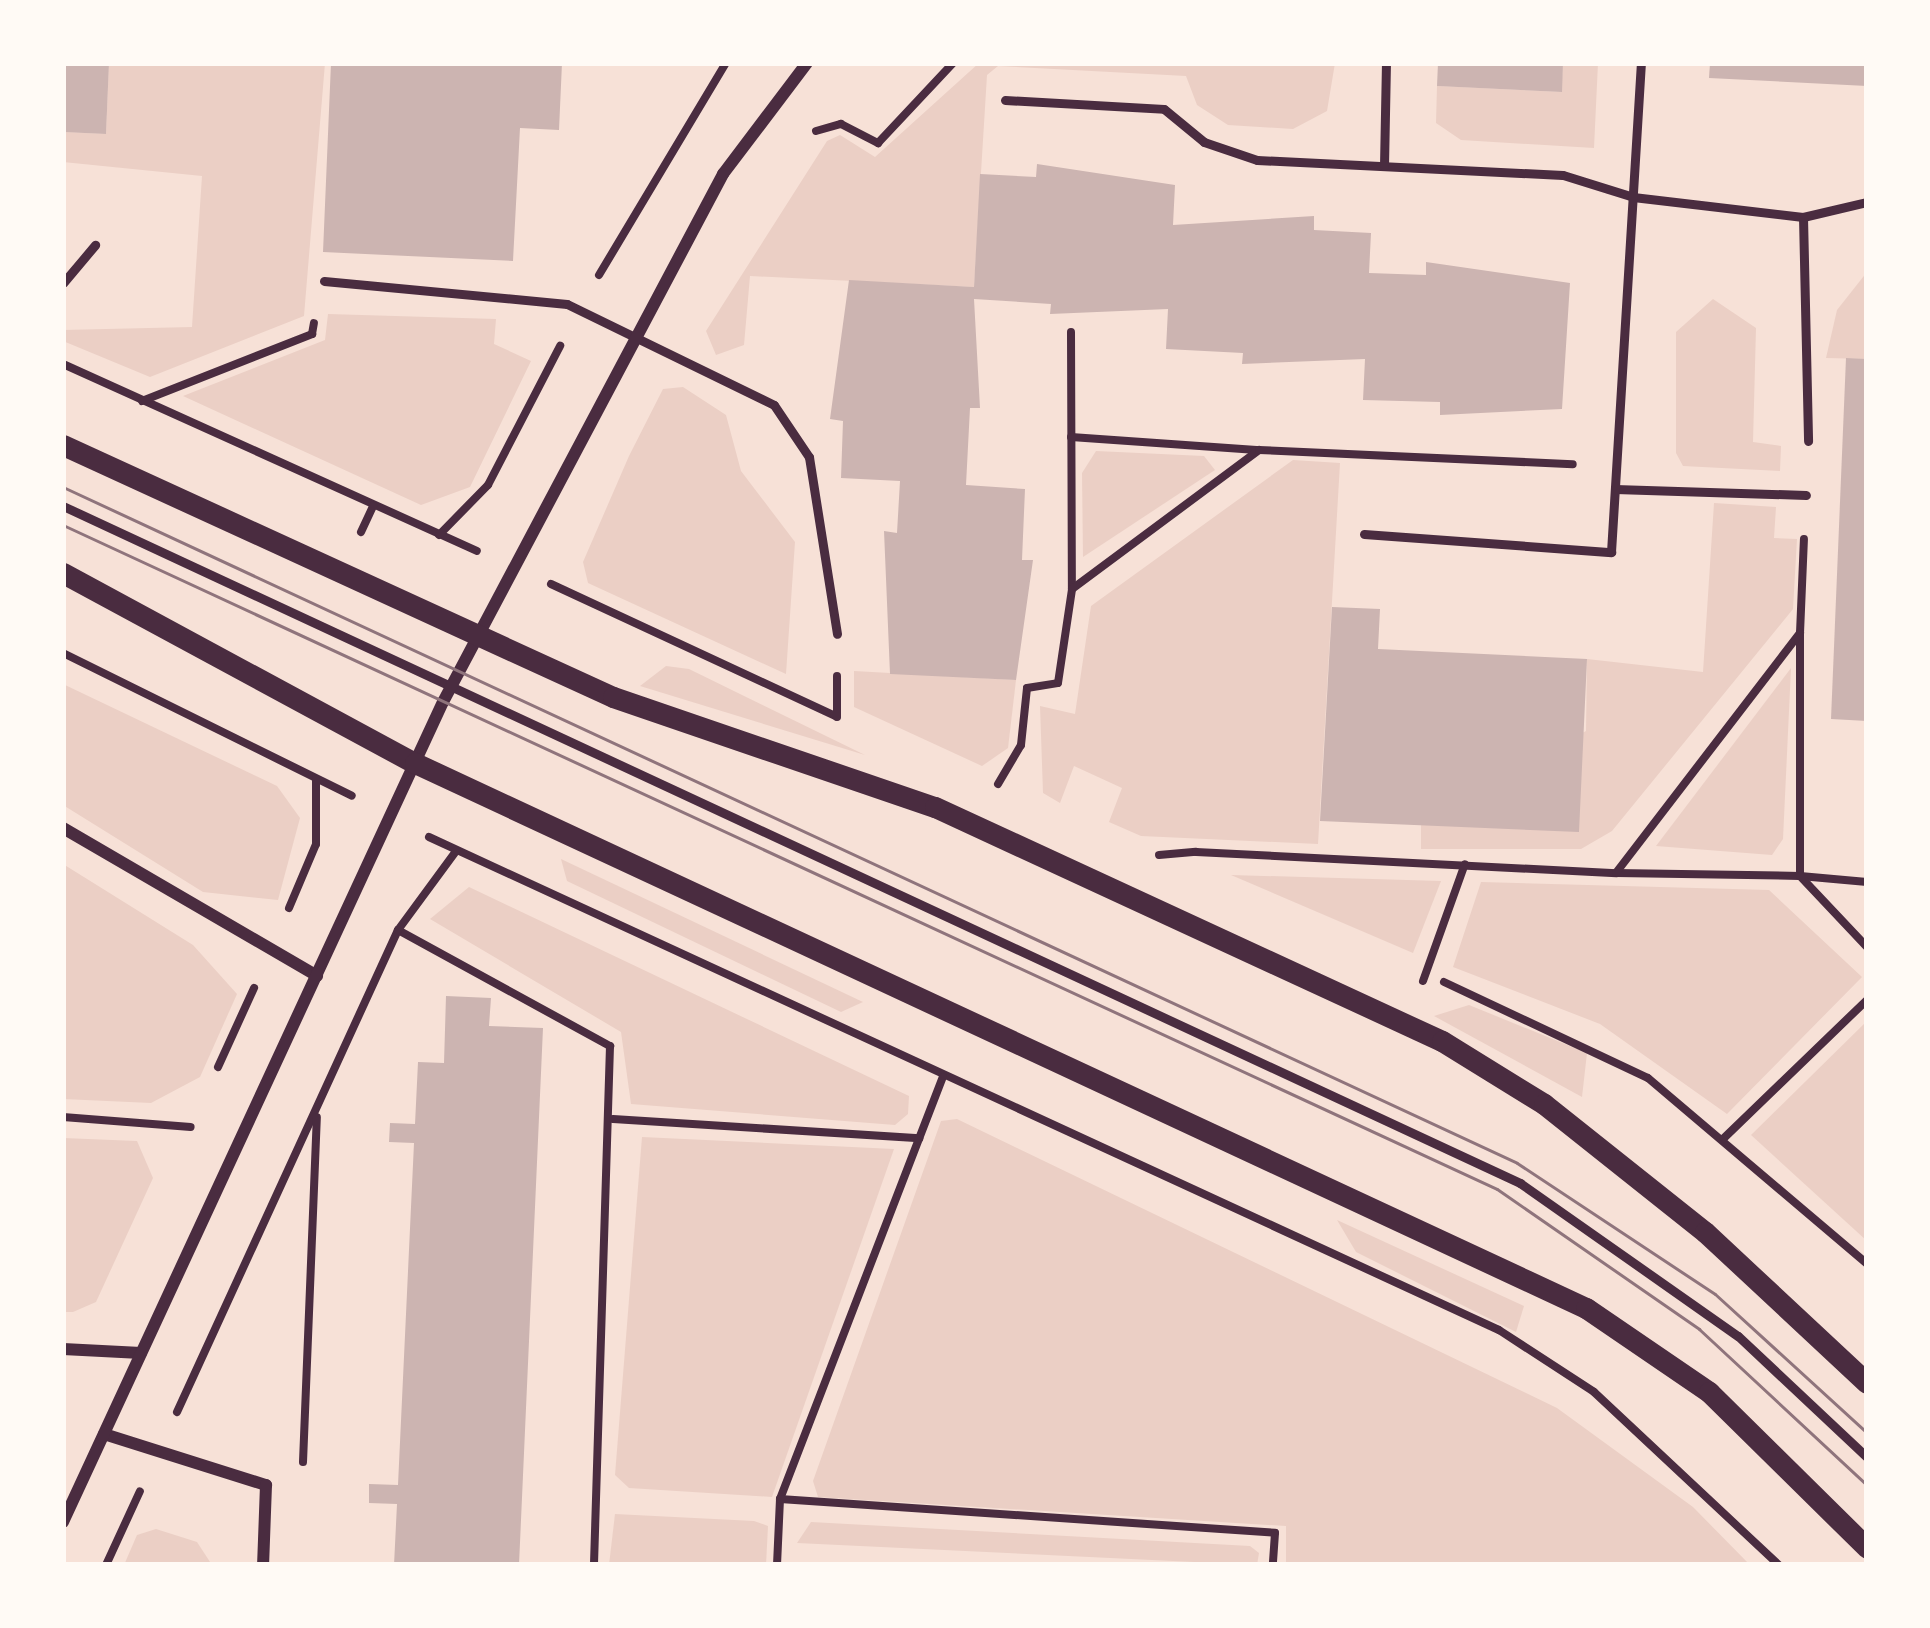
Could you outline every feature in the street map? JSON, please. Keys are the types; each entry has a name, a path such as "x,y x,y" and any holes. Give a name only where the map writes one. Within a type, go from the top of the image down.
{"street":[{"path":"63,1522 443,702 723,174 807,63"},
{"path":"63,445 613,697 935,807 1442,1041 1544,1104 1705,1232 1867,1383"},
{"path":"63,573 415,763 1586,1308 1709,1392 1867,1547"},
{"path":"63,828 317,976"},
{"path":"63,1349 141,1353"},
{"path":"104,1434 266,1485 263,1565"}],"lane":[{"path":"1384,166 1386,63"},
{"path":"1364,534 1611,552 1641,63"},
{"path":"1005,100 1164,109 1204,142 1257,160 1563,175 1633,196 1803,217 1867,202"},
{"path":"1803,217 1808,441"},
{"path":"63,283 94,245"},
{"path":"324,281 567,304 774,405 809,457 837,634"},
{"path":"1615,489 1806,495"},
{"path":"63,506 1520,1183 1738,1336 1867,1457"}],"path":[{"path":"807,140 841,124 878,142 952,63"},
{"path":"142,401 312,334 324,281"},
{"path":"995,789 1021,745 1027,688 1058,683 1072,589 1071,332"},
{"path":"63,364 857,726"},
{"path":"1071,437 1571,466 1583,452"},
{"path":"1072,589 1259,450"},
{"path":"561,589 569,568"},
{"path":"1616,873 1800,633 1800,876 1867,947"},
{"path":"63,653 456,851 1499,1330 1594,1392 1778,1565"},
{"path":"209,1088 316,844 316,777"},
{"path":"976,780 1016,799"},
{"path":"106,1565 398,930 456,851"},
{"path":"1186,874 1142,856 1867,882"},
{"path":"398,930 610,1046 614,1119 594,1565"},
{"path":"1403,965 1575,1038 1724,1138 1867,1264"},
{"path":"1724,1138 1867,1000"},
{"path":"778,1565 780,1498 943,1077"},
{"path":"182,1147 200,1107"},
{"path":"303,1474 317,1109"},
{"path":"63,1117 191,1127"},
{"path":"614,1119 920,1138"},
{"path":"780,1498 1275,1533 1274,1565"}],"shaded area":[{"path":"109,63 325,63 304,316 150,377 63,341 63,330 192,327 202,176 63,162 63,132 106,134"},
{"path":"979,63 1335,63 1327,111 1293,129 1228,125 1197,105 1186,76 998,66 987,75 974,287 750,276 744,345 716,355 706,331 827,141 840,135 875,157"},
{"path":"1563,63 1598,63 1594,148 1461,140 1436,123 1437,86 1561,92"},
{"path":"1867,272 1867,359 1826,358 1837,310"},
{"path":"1713,299 1756,328 1753,442 1781,446 1780,471 1683,466 1676,453 1676,332"},
{"path":"328,314 496,319 494,344 531,361 470,487 421,505 183,396 325,340"},
{"path":"683,387 726,415 741,471 795,542 786,674 588,583 583,562 629,456 663,389"},
{"path":"1096,451 1204,456 1215,470 1083,557 1082,473"},
{"path":"1293,460 1340,463 1318,844 1141,836 1109,822 1122,788 1074,766 1060,803 1043,793 1040,706 1075,714 1091,606"},
{"path":"1714,503 1776,507 1774,538 1797,539 1793,609 1612,831 1581,849 1421,849 1421,825 1586,731 1587,659 1703,672"},
{"path":"666,666 689,669 865,755 640,686"},
{"path":"1791,668 1783,839 1772,855 1656,846"},
{"path":"854,671 1016,680 1008,748 982,766 854,707"},
{"path":"63,684 277,786 300,818 278,900 203,892 63,805"},
{"path":"561,859 863,1002 841,1012 567,881"},
{"path":"63,864 193,945 237,994 200,1077 151,1103 63,1099"},
{"path":"1231,875 1441,881 1413,953"},
{"path":"1481,882 1769,890 1862,977 1727,1114 1600,1024 1453,967"},
{"path":"469,887 909,1096 908,1114 895,1125 631,1104 621,1032 430,919"},
{"path":"1469,1005 1587,1053 1582,1097 1434,1016"},
{"path":"1867,1021 1867,1241 1751,1135"},
{"path":"957,1119 1557,1408 1693,1507 1750,1565 1286,1565 1286,1526 818,1497 813,1481 941,1121"},
{"path":"642,1137 894,1149 772,1497 629,1488 615,1475"},
{"path":"63,1138 137,1141 153,1178 96,1302 73,1312 63,1312"},
{"path":"1337,1220 1524,1306 1516,1332 1356,1252"},
{"path":"615,1514 754,1521 768,1526 766,1565 609,1565"},
{"path":"811,1522 1250,1546 1259,1553 1257,1565 797,1543"},
{"path":"156,1529 197,1542 212,1565 124,1565 137,1535"}],"building":[{"path":"63,63 109,63 106,134 63,132"},
{"path":"331,63 562,63 559,130 520,128 513,261 323,252"},
{"path":"1438,63 1563,63 1562,92 1437,86"},
{"path":"1710,63 1867,63 1867,86 1709,78"},
{"path":"1037,164 1175,185 1173,225 1314,216 1314,230 1371,233 1369,273 1426,275 1426,262 1570,283 1562,409 1440,415 1440,402 1363,400 1365,359 1242,364 1243,353 1166,349 1168,309 1050,314 1051,304 974,299 980,408 970,408 966,485 1025,489 1022,560 1033,560 1016,680 890,674 884,531 897,533 900,481 841,478 843,421 830,419 849,280 974,287 980,174 1036,177"},
{"path":"1846,358 1867,359 1867,721 1831,719"},
{"path":"1332,607 1380,609 1378,649 1587,659 1579,832 1320,821"},
{"path":"446,996 491,998 489,1026 543,1028 519,1565 394,1565 397,1504 369,1503 369,1484 398,1485 414,1143 389,1142 390,1123 415,1124 418,1062 444,1063"}],"tram line":[{"path":"63,487 1517,1163 1715,1294 1867,1433"},
{"path":"63,525 1497,1189 1699,1329 1867,1485"}]}
